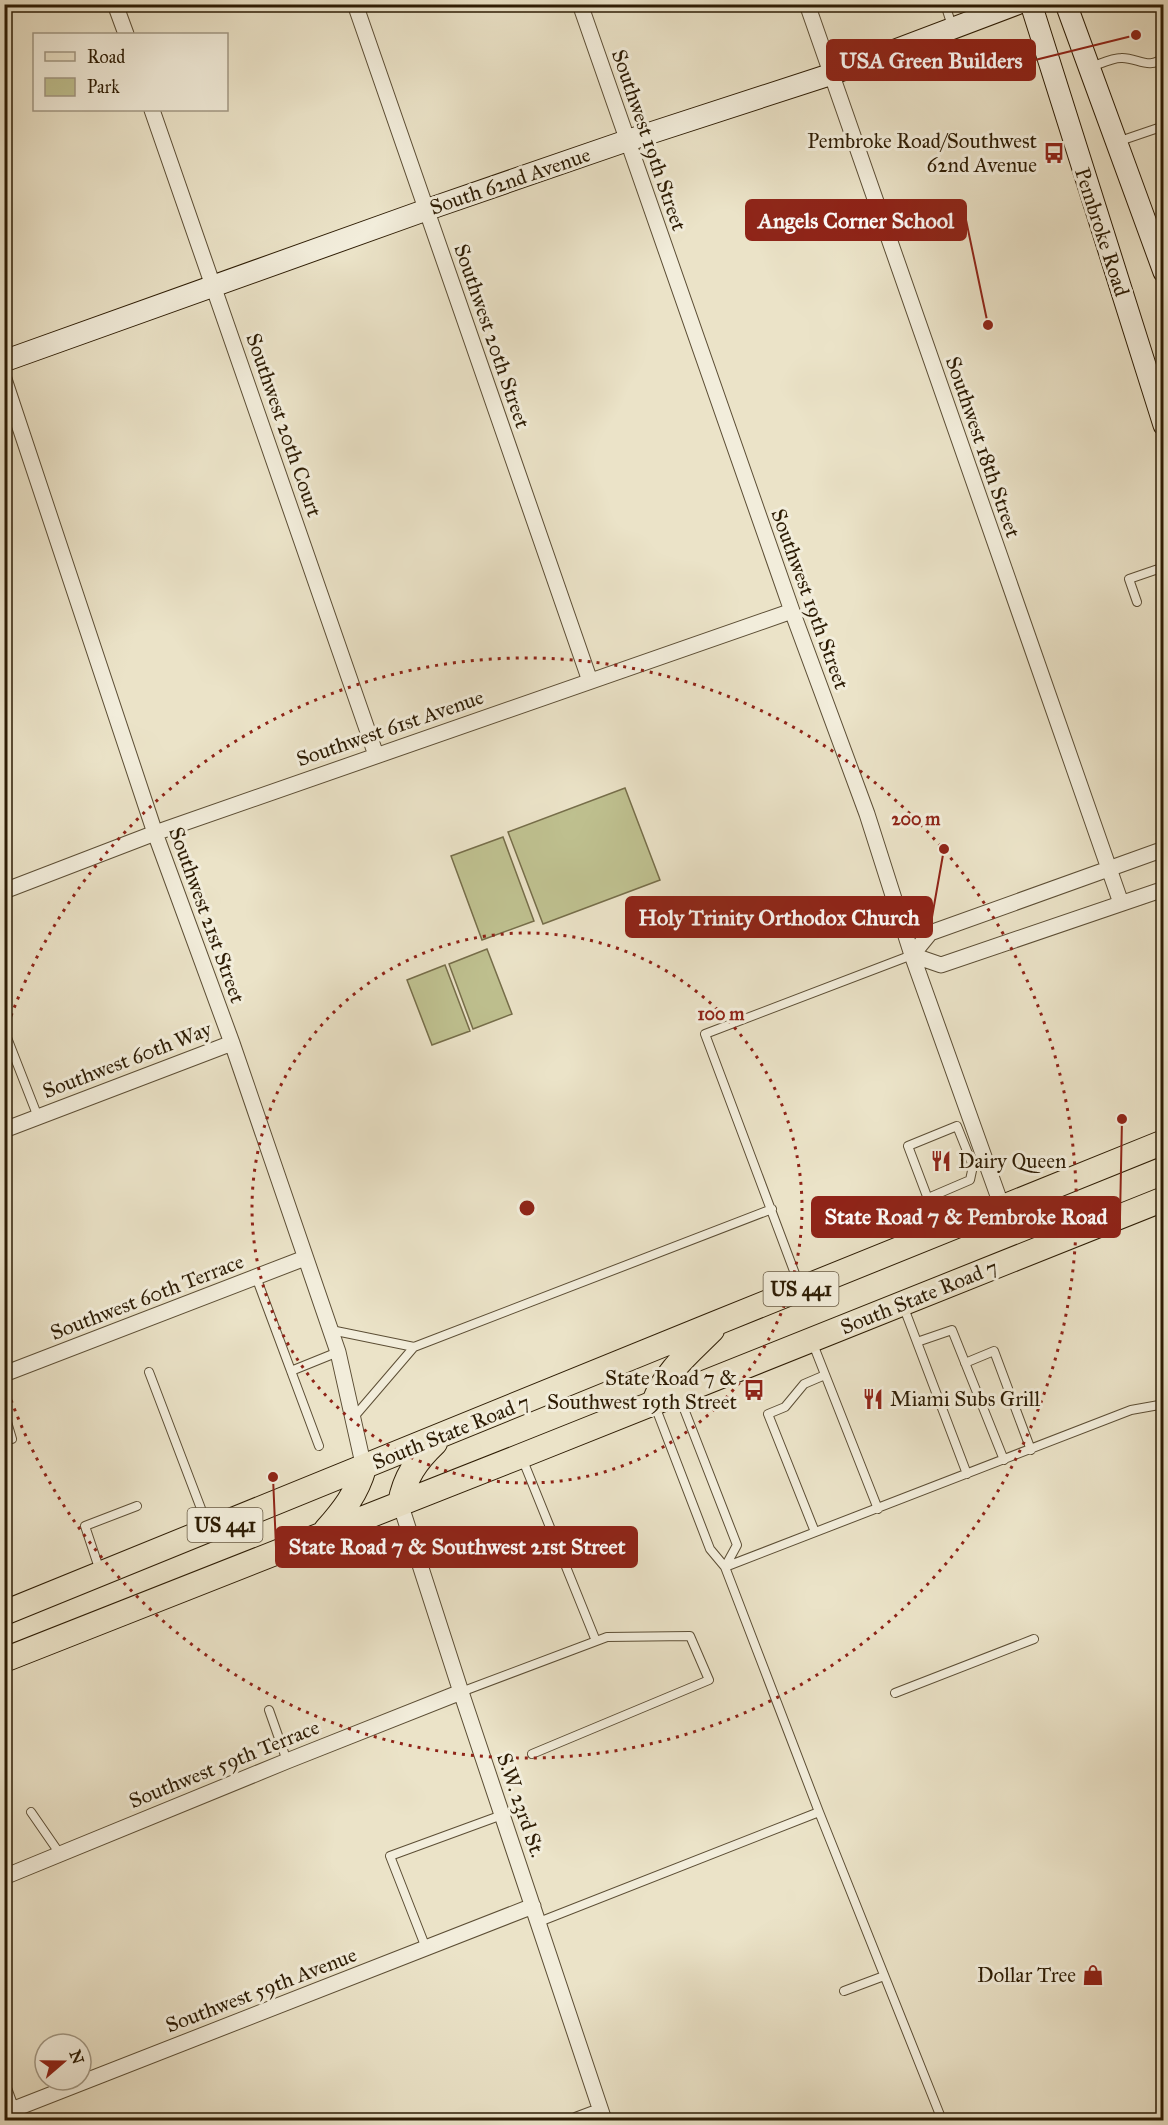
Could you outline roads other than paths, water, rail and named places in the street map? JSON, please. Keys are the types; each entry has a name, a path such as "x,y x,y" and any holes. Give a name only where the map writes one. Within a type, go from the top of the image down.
{"main road":[{"name":"South State Road 7","path":"4,1613 209,1532 1164,1142"},
{"name":"South State Road 7","path":"4,1660 1164,1199"},
{"path":"654,1402 660,1385 720,1322"},
{"path":"400,1503 410,1471 422,1455 444,1435"},
{"path":"323,1534 352,1497 359,1485 364,1468"}],"street":[{"path":"115,4 126,33"},
{"name":"Southwest 20th Street","path":"355,4 590,681"},
{"name":"Southwest 19th Street","path":"580,4 792,611 867,814 969,1138 1002,1207"},
{"name":"Southwest 18th Street","path":"807,4 1121,903"},
{"name":"South 62nd Avenue","path":"4,361 426,210 626,141 832,74 1017,4"},
{"name":"Pembroke Road","path":"1031,4 1164,425"},
{"name":"Pembroke Road","path":"1066,4 1164,272"},
{"name":"Southwest 20th Court","path":"152,111 376,755"},
{"path":"1116,276 1137,303 1164,381"},
{"name":"Southwest 21st Street","path":"4,379 155,833 231,1043 338,1352 364,1468"},
{"name":"Southwest 61st Avenue","path":"4,891 155,833 792,611"},
{"path":"1164,849 930,933 912,955 941,966 1164,889"},
{"name":"Southwest 60th Way","path":"4,1130 231,1043"},
{"name":"Southwest 60th Terrace","path":"4,1374 305,1258"},
{"name":"S.W. 23rd St.","path":"400,1503 602,2116"},
{"name":"Southwest 59th Terrace","path":"4,1877 461,1692"},
{"name":"Southwest 59th Avenue","path":"10,2115 533,1906"},
{"path":"4,2090 10,2115"},
{"path":"577,2121 602,2116"}],"lane":[{"path":"945,4 953,29"},
{"path":"1089,68 1121,58 1148,64 1160,61 1164,57"},
{"path":"1116,142 1164,126"},
{"path":"1137,602 1129,579 1164,567"},
{"path":"801,1289 705,1034 912,955"},
{"path":"4,1030 38,1117"},
{"path":"928,1198 970,1179 973,1166 969,1138 957,1126 908,1146 941,1232"},
{"path":"353,1418 414,1347 772,1209"},
{"path":"256,1277 319,1446"},
{"path":"902,1304 967,1474"},
{"path":"330,1330 414,1347"},
{"path":"917,1342 952,1330 1004,1460"},
{"path":"811,1340 878,1509"},
{"path":"965,1363 994,1351 1030,1450"},
{"path":"291,1371 338,1352"},
{"path":"149,1372 209,1532"},
{"path":"815,1532 768,1414 785,1407 804,1384 825,1375"},
{"path":"678,1392 736,1545 725,1567"},
{"path":"654,1402 710,1549 725,1567 819,1812 942,2121"},
{"path":"725,1567 1131,1410 1164,1407"},
{"path":"4,1412 12,1439"},
{"path":"521,1456 596,1641"},
{"path":"101,1575 85,1526 137,1506"},
{"path":"461,1692 607,1637 690,1636 709,1680 532,1754"},
{"path":"895,1693 1034,1639"},
{"path":"269,1710 287,1761"},
{"path":"31,1812 60,1854"},
{"path":"539,1922 819,1812"},
{"path":"426,1948 390,1856 502,1815"},
{"path":"844,1991 884,1976"}],"place":[{"name":"USA Green Builders","path":"1136,35"},
{"name":"Pembroke Road/Southwest 62nd Avenue","path":"1054,153"},
{"name":"Angels Corner School","path":"988,325"},
{"name":"Holy Trinity Orthodox Church","path":"944,849"},
{"name":"State Road 7 & Pembroke Road","path":"1122,1119"},
{"name":"Dairy Queen","path":"941,1161"},
{"name":"State Road 7 & Southwest 19th Street","path":"754,1390"},
{"name":"Miami Subs Grill","path":"873,1399"},
{"name":"State Road 7 & Southwest 21st Street","path":"273,1477"},
{"name":"Dollar Tree","path":"1093,1975"}]}
